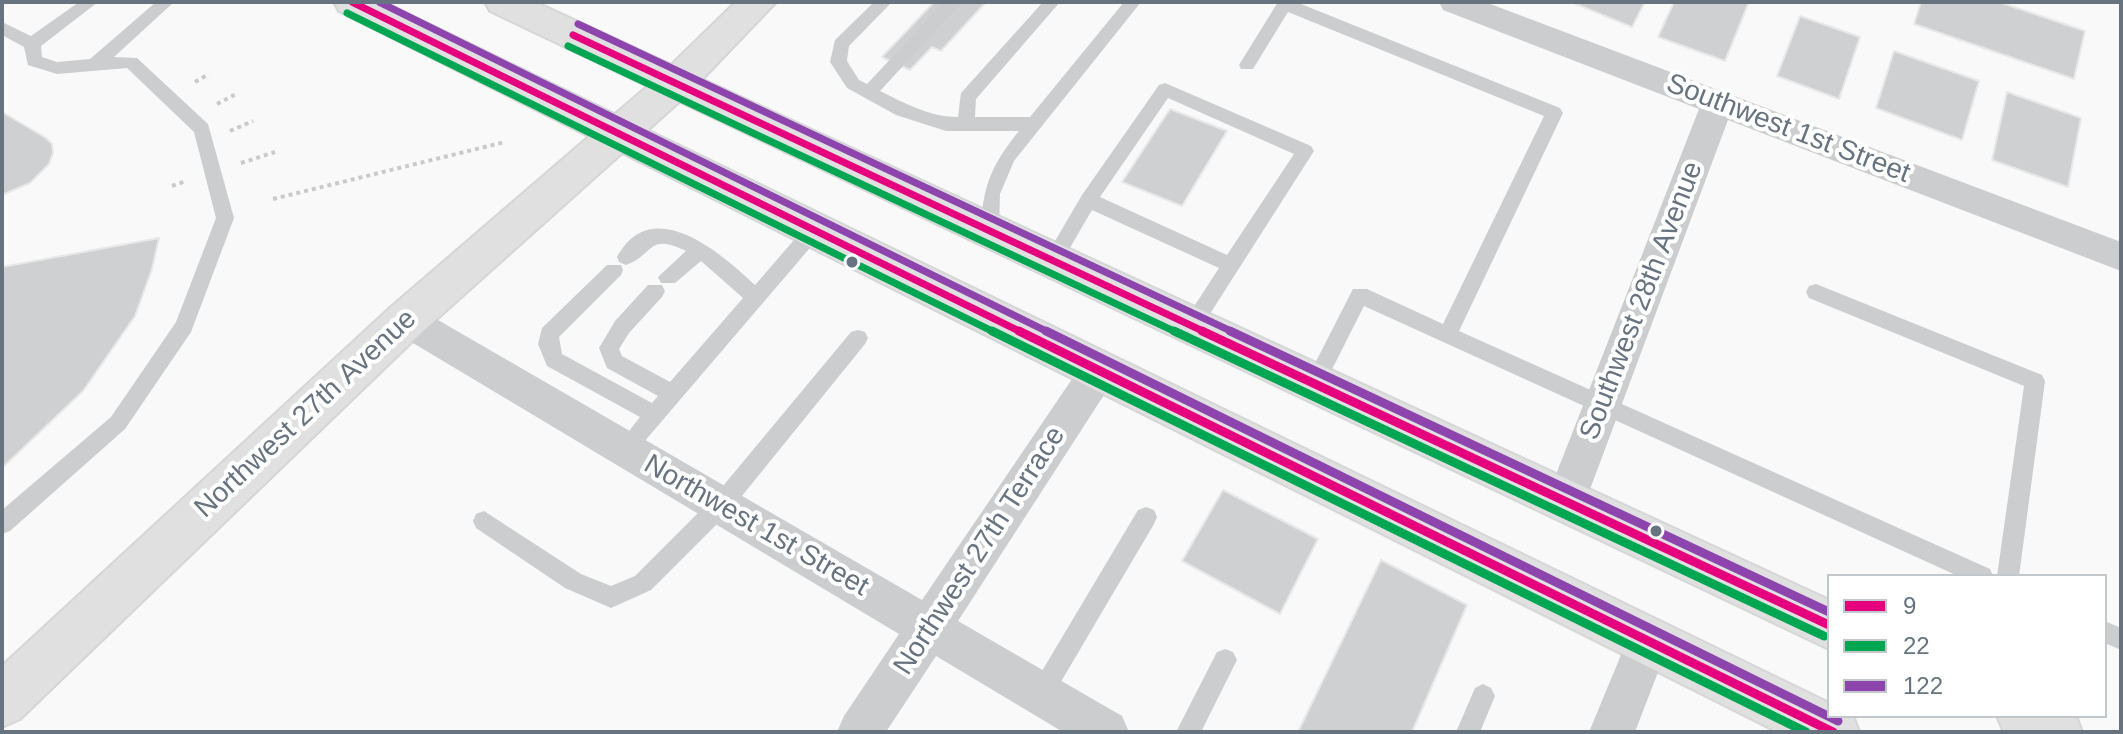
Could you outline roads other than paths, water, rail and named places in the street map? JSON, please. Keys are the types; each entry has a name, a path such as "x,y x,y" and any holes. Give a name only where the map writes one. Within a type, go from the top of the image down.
{"main road":[{"path":"352,2 1833,732"},
{"path":"503,2 1827,624"},
{"name":"Northwest 27th Avenue","path":"2,701 406,320 676,83 758,2"},
{"path":"2027,718 2056,732"}],"street":[{"name":"Southwest 1st Street","path":"1454,2 2121,257"},
{"name":"Southwest 28th Avenue","path":"1566,500 1718,103"},
{"name":"Northwest 1st Street","path":"406,320 1106,732"},
{"name":"Northwest 27th Terrace","path":"860,732 1100,369"},
{"path":"1612,732 1648,641"}],"lane":[{"path":"32,44 90,2"},
{"path":"94,65 166,2"},
{"path":"884,2 841,44 838,62 853,84 902,110 946,124 1033,124"},
{"path":"868,93 954,2"},
{"path":"966,124 967,97 1052,2"},
{"path":"990,230 991,194 1007,158 1133,2"},
{"path":"1247,65 1285,4 1554,113 1448,334"},
{"path":"2,28 32,44"},
{"path":"2,524 118,423 184,326 225,218 202,129 131,62 57,68 34,61 32,44"},
{"path":"1053,260 1088,200 1165,89 1305,151 1192,325"},
{"path":"1088,200 1231,265"},
{"path":"625,449 814,230"},
{"path":"655,415 554,360 548,344 549,334 620,263 645,241 658,237 674,238 701,250 756,298"},
{"path":"673,394 614,362 609,348 622,327 661,284 701,250"},
{"path":"1816,292 2035,381 2008,574"},
{"path":"1315,383 1360,295 1978,574"},
{"path":"484,521 573,581 611,597 643,583 721,505 858,338"},
{"path":"1041,694 1146,517"},
{"path":"1188,732 1225,660"},
{"path":"1468,732 1483,696"}]}
